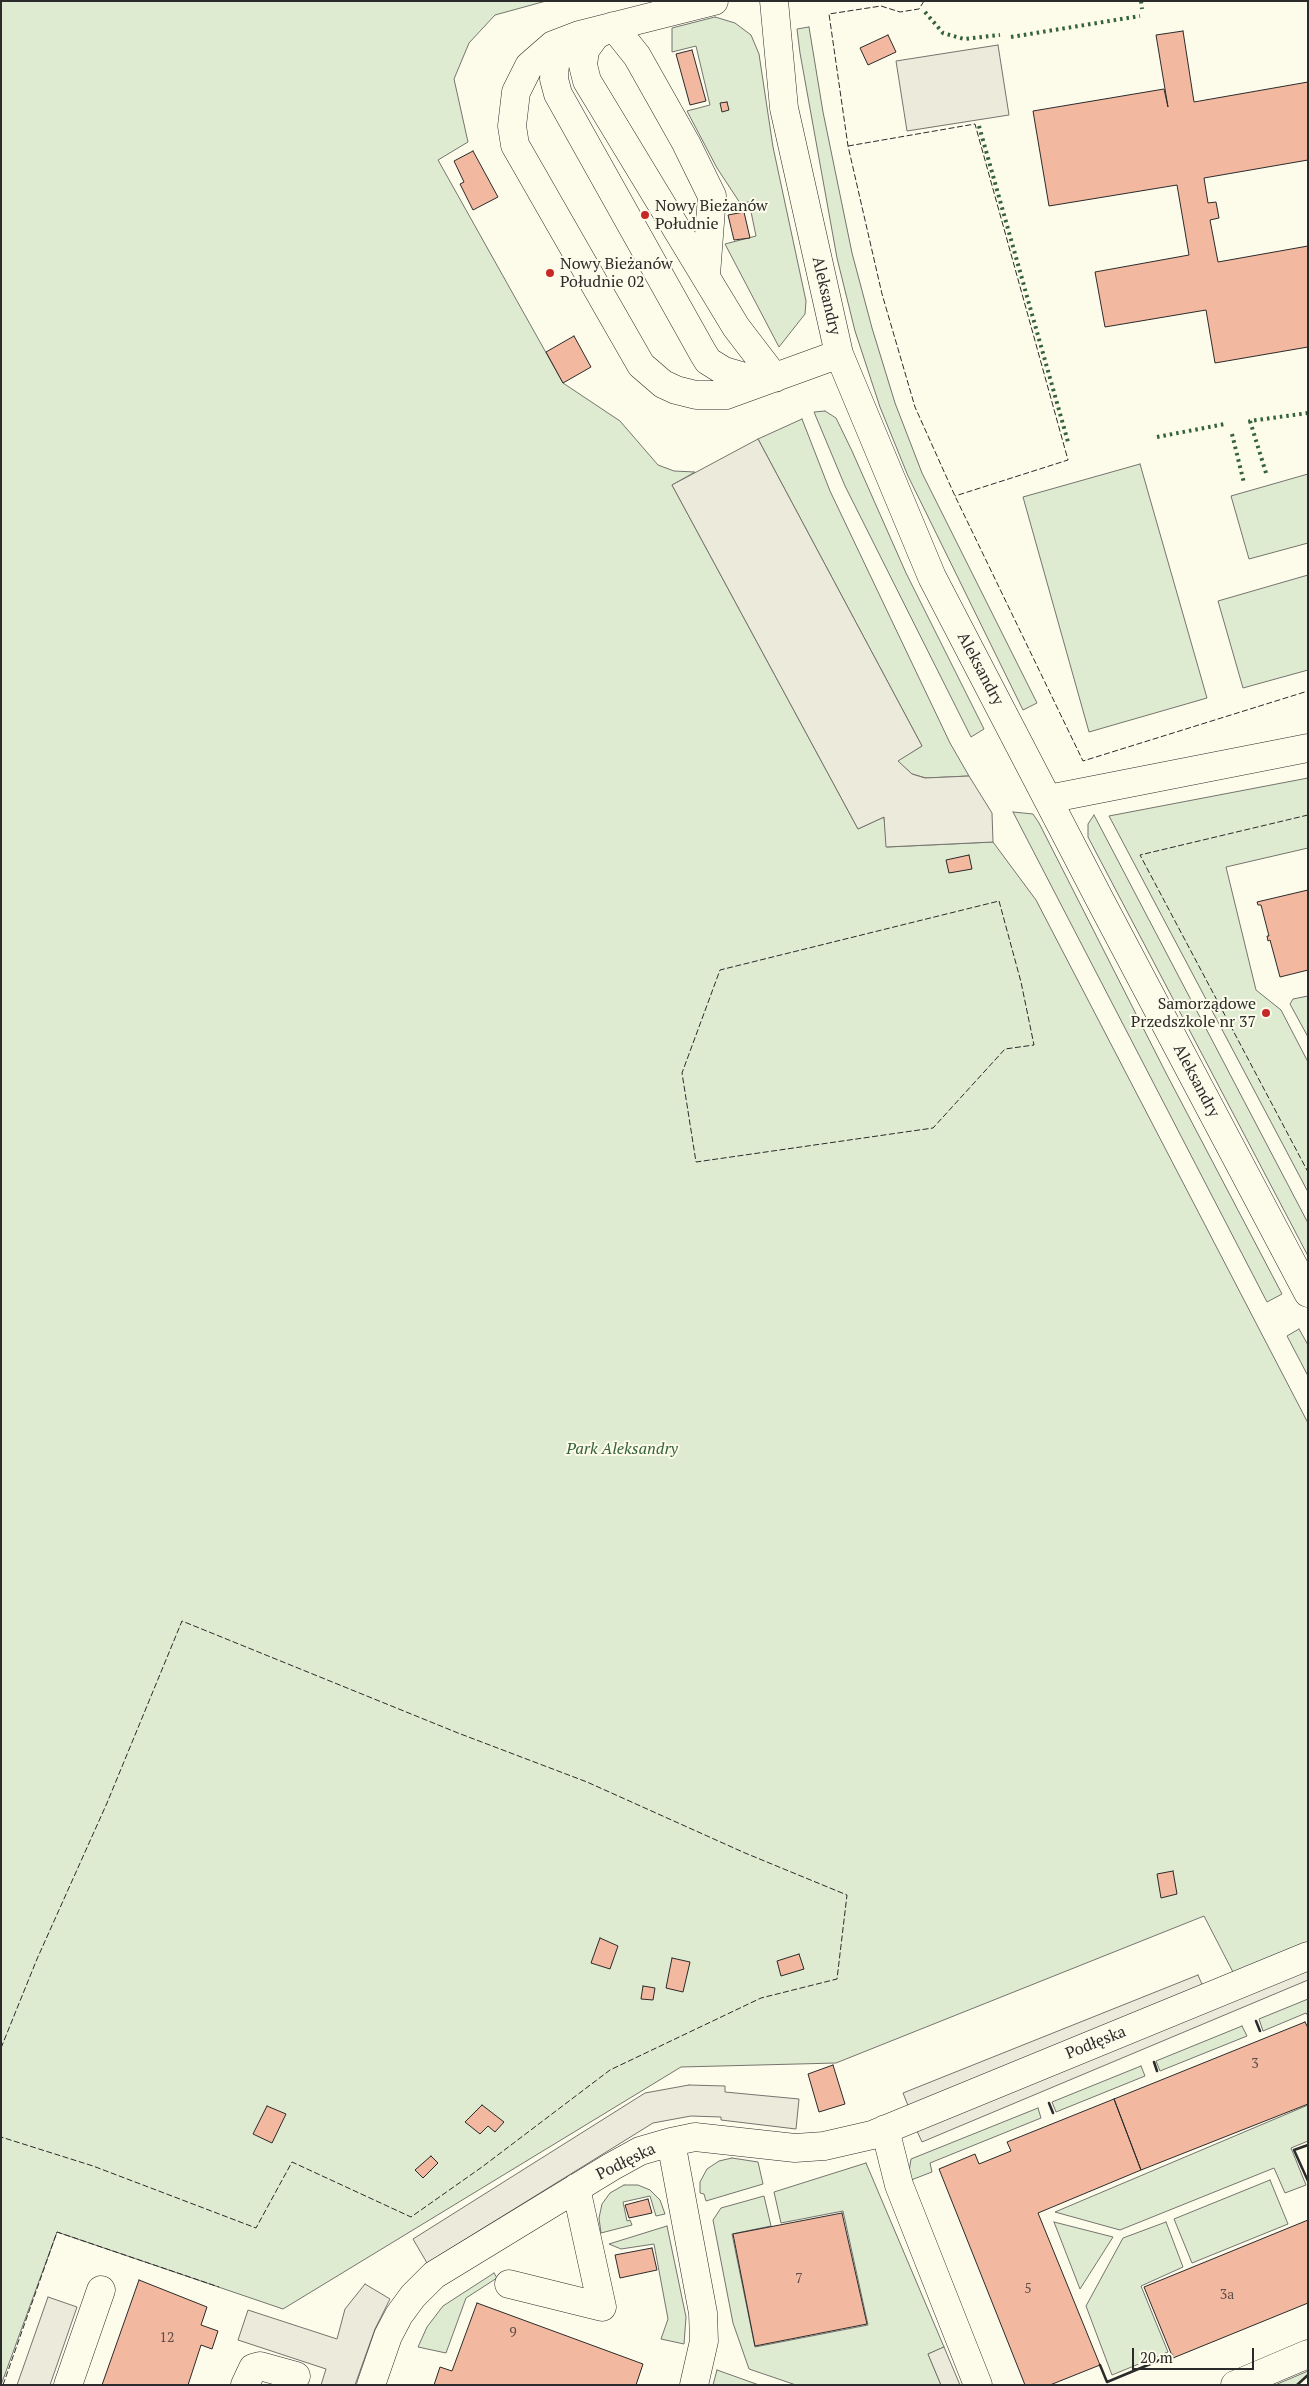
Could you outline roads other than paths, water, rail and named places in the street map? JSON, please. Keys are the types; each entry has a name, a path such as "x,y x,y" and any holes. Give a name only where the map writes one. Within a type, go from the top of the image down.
{"street":[{"path":"714,1 579,35 553,45 545,51 529,66 513,100 512,126 518,154 641,365 651,376 676,390 711,396 733,393 839,354"},
{"name":"Aleksandry","path":"774,1 784,108 839,354 932,577 1308,1293"},
{"path":"613,26 594,36 589,43 583,57 584,74 736,327 775,378"},
{"path":"613,26 637,56 686,143 712,196 706,275"},
{"path":"579,35 563,49 555,64 554,79 558,94 703,353 716,367 732,374 751,379 775,378"},
{"path":"1048,799 1308,748"},
{"name":"Podłęska","path":"371,2385 388,2336 399,2315 413,2296 434,2275 640,2151 671,2142 703,2138 796,2148 824,2146 872,2135 1308,1956"},
{"path":"885,2129 899,2185 978,2385"},
{"path":"671,2142 703,2313 704,2341 694,2385"},
{"path":"509,2284 602,2307 576,2188"},
{"path":"68,2385 102,2290"},
{"path":"1235,2385 1308,2354"},
{"path":"246,2385 253,2368 260,2366 296,2376"}],"place":[{"name":"Nowy Bieżanów Południe","path":"645,215"},
{"name":"Nowy Bieżanów Południe 02","path":"550,273"},
{"name":"Samorządowe Przedszkole nr 37","path":"1266,1013"}],"park label":[{"name":"Park Aleksandry","path":"622,1449"}]}
